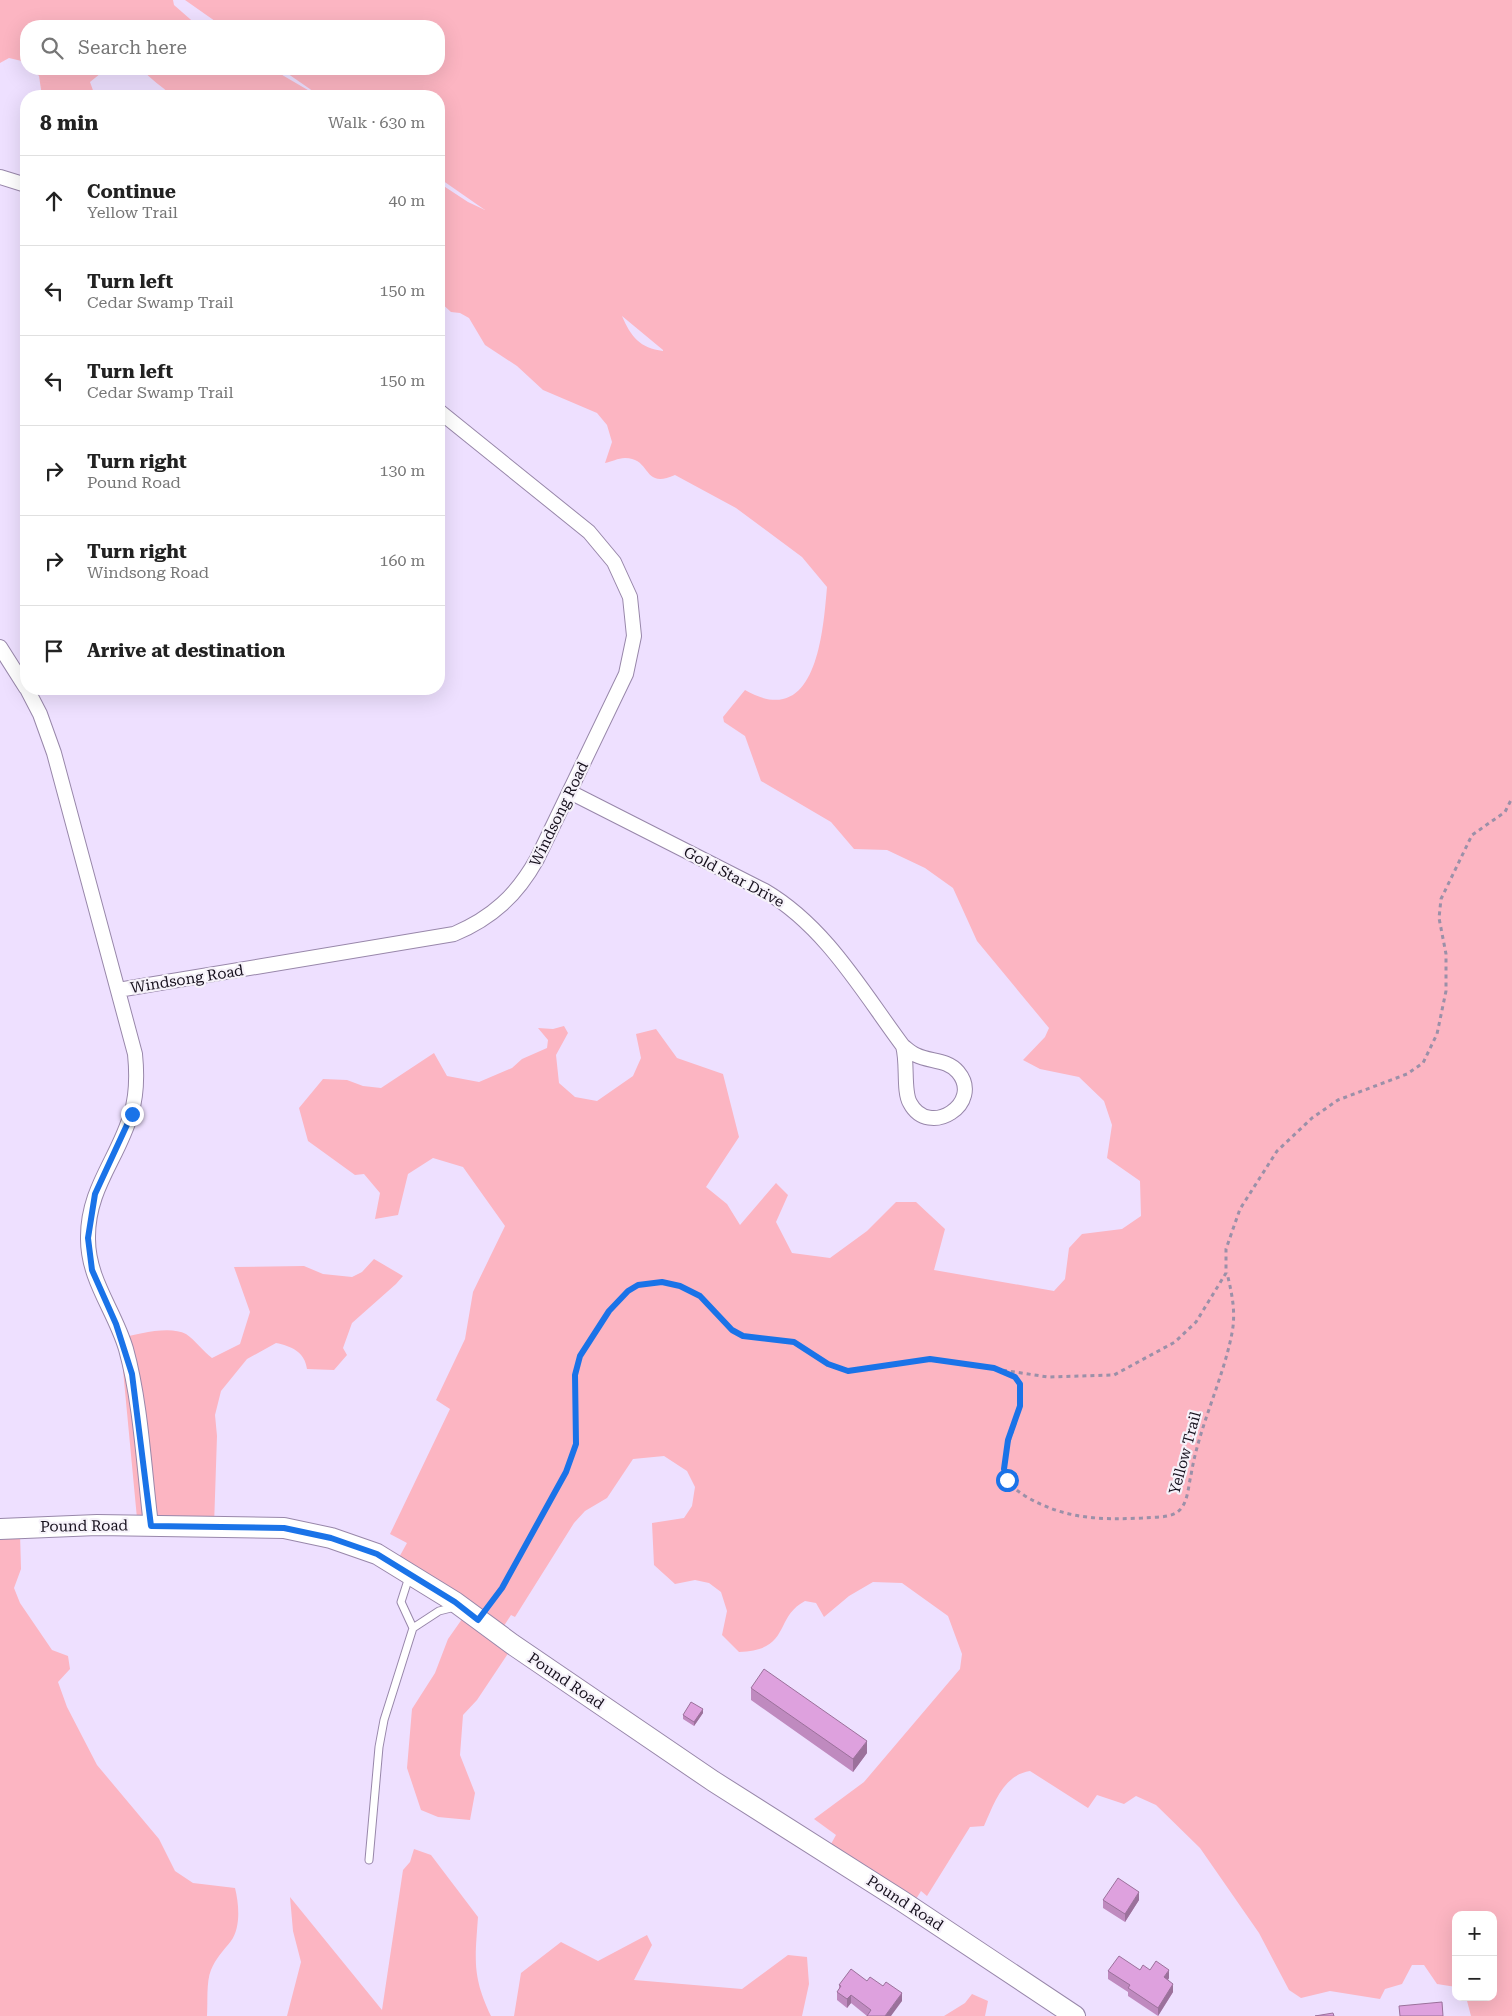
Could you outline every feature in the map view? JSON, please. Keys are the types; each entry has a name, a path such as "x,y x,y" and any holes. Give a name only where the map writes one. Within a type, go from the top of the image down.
{"street":[{"path":"0,177 20,183"},
{"name":"Windsong Road","path":"118,990 438,938 468,928 497,911 520,887 537,859 620,690 631,655 633,616 624,579 609,554 589,532 445,416"},
{"name":"Windsong Road","path":"0,647 20,677"},
{"name":"Windsong Road","path":"30,695 40,714 54,753 135,1054 136,1084 132,1114 95,1194 88,1238 92,1270 116,1324 132,1374 151,1526"},
{"name":"Gold Star Drive","path":"570,792 765,891 793,909 828,944 903,1046 915,1055 944,1062 960,1073 964,1082 963,1100 951,1115 932,1119 915,1110 907,1093 907,1060 903,1046"},
{"name":"Pound Road","path":"0,1530 61,1526 284,1528 331,1538 377,1554 460,1606 713,1781 902,1900 1075,2016"}],"lane":[{"path":"410,1574 401,1602 413,1628"},
{"path":"368,1860 379,1747 384,1720 413,1628 439,1611 460,1606"}],"path":[{"path":"478,1620 502,1588 566,1472 576,1444 575,1375 580,1356 609,1311 628,1291 638,1285 662,1282 680,1286 700,1296 732,1330 743,1336 794,1342 828,1364 848,1371 930,1359 1048,1377 1114,1375 1175,1342 1196,1322 1226,1273 1226,1249 1240,1209 1276,1151 1312,1118 1338,1100 1407,1074 1423,1063 1437,1034 1446,991 1446,954 1438,918 1441,899 1472,835 1505,812 1512,798"},
{"name":"Yellow Trail","path":"994,1368 1015,1377 1020,1384 1020,1406 1008,1440 1004,1469 1007,1480 1025,1495 1062,1512 1102,1520 1163,1516 1177,1512 1186,1499 1194,1455 1232,1333 1234,1302 1226,1273"}],"shaded area":[{"path":"0,0 173,0 174,5 191,20 20,20 20,61 9,58 0,63"},
{"path":"185,0 1512,0 1512,2016 1471,2016 1467,2001 1497,2001 1497,1911 1452,1911 1452,1986 1437,1984 1424,1965 1412,1965 1402,1984 1385,1989 1380,1999 1330,1991 1301,1998 1289,1990 1259,1933 1200,1848 1156,1805 1136,1796 1124,1804 1097,1795 1088,1808 1030,1771 1021,1774 1006,1784 984,1826 970,1827 927,1896 921,1891 913,1904 826,1853 836,1835 814,1819 864,1782 960,1669 962,1654 948,1616 902,1583 873,1582 849,1596 824,1617 816,1603 805,1601 795,1608 775,1639 767,1646 756,1650 739,1652 722,1635 727,1611 721,1592 709,1583 695,1580 675,1584 654,1565 652,1523 684,1518 692,1506 695,1487 687,1471 664,1456 633,1459 607,1498 585,1511 574,1523 515,1617 511,1615 500,1632 513,1646 477,1700 463,1715 460,1755 475,1793 470,1820 438,1817 421,1810 407,1768 412,1709 435,1673 448,1639 467,1612 397,1561 407,1543 390,1534 450,1409 436,1400 465,1339 473,1292 505,1226 463,1167 433,1158 408,1174 398,1215 375,1219 380,1193 364,1174 355,1175 308,1141 299,1108 323,1079 347,1080 363,1086 381,1088 434,1053 447,1076 479,1082 512,1068 522,1059 547,1048 548,1040 538,1028 553,1029 564,1026 568,1033 556,1055 559,1083 575,1097 597,1101 633,1076 641,1058 636,1034 656,1029 677,1058 723,1074 739,1137 706,1187 727,1204 740,1225 776,1183 788,1195 776,1222 792,1253 830,1258 867,1231 896,1202 916,1202 945,1229 934,1270 1054,1291 1065,1279 1069,1248 1082,1234 1122,1229 1141,1216 1140,1181 1107,1158 1112,1125 1104,1101 1079,1077 1040,1069 1023,1060 1045,1037 1049,1028 977,941 953,888 925,868 887,850 854,849 831,822 761,781 745,736 724,722 723,717 745,690 769,699 787,698 801,688 811,671 818,651 827,587 802,557 736,508 675,475 664,479 657,479 634,459 622,458 605,463 612,442 607,425 597,413 543,390 517,366 485,345 469,318 460,313 451,312 445,306 445,187 468,202 485,210 445,182 445,90 311,90 290,75 445,75 445,20 213,20","holes":["622,316 663,351 637,340"]},
{"path":"99,75 90,82 93,90 41,90 39,76"},
{"path":"282,75 308,90 165,90 149,76"},
{"path":"374,1259 403,1276 352,1323 343,1348 347,1355 334,1370 307,1369 306,1363 300,1354 287,1346 276,1343 247,1359 221,1391 215,1415 217,1436 214,1526 138,1529 120,1338 153,1331 179,1331 189,1336 212,1358 240,1344 250,1312 234,1267 304,1266 323,1274 352,1277 362,1272"},
{"path":"20,1533 21,1569 14,1588 20,1603 52,1650 68,1656 70,1669 58,1682 67,1707 97,1765 159,1839 175,1871 193,1883 235,1888 238,1922 231,1941 217,1958 209,1975 207,2016 0,2016 0,1536"},
{"path":"414,1849 431,1855 478,1917 476,1968 481,1990 491,2016 287,2016 301,1962 293,1931 290,1897 382,2010 403,1870 410,1862"},
{"path":"647,1935 652,1945 634,1980 742,1989 788,1955 807,1957 809,1984 802,2016 514,2016 521,1973 561,1942 598,1961"},
{"path":"972,1994 988,2001 985,2016 944,2016 965,2003"}],"building":[{"path":"764,1669 867,1741 853,1759 751,1688"},
{"path":"691,1702 703,1709 694,1722 683,1715"},
{"path":"1118,1878 1139,1892 1125,1914 1103,1900"},
{"path":"1119,1956 1140,1970 1143,1965 1150,1970 1156,1961 1169,1970 1164,1977 1173,1984 1158,2008 1128,1988 1130,1985 1108,1971"},
{"path":"851,1969 867,1981 870,1977 883,1986 886,1982 902,1993 885,2016 867,2016 871,2010 851,1995 847,1999 837,1992 841,1986 839,1985"},
{"path":"1442,2002 1443,2016 1400,2016 1399,2006"},
{"path":"1333,2013 1334,2016 1315,2016"}],"route":[{"path":"132,1114 95,1194 88,1238 92,1270 116,1324 132,1374 151,1526 284,1528 331,1538 377,1554 455,1602 478,1620 502,1588 566,1472 576,1444 575,1375 580,1356 609,1311 628,1291 638,1285 662,1282 680,1286 700,1296 732,1330 743,1336 794,1342 828,1364 848,1371 930,1359 994,1368 1015,1377 1020,1384 1020,1406 1008,1440 1004,1469 1007,1480"}]}
